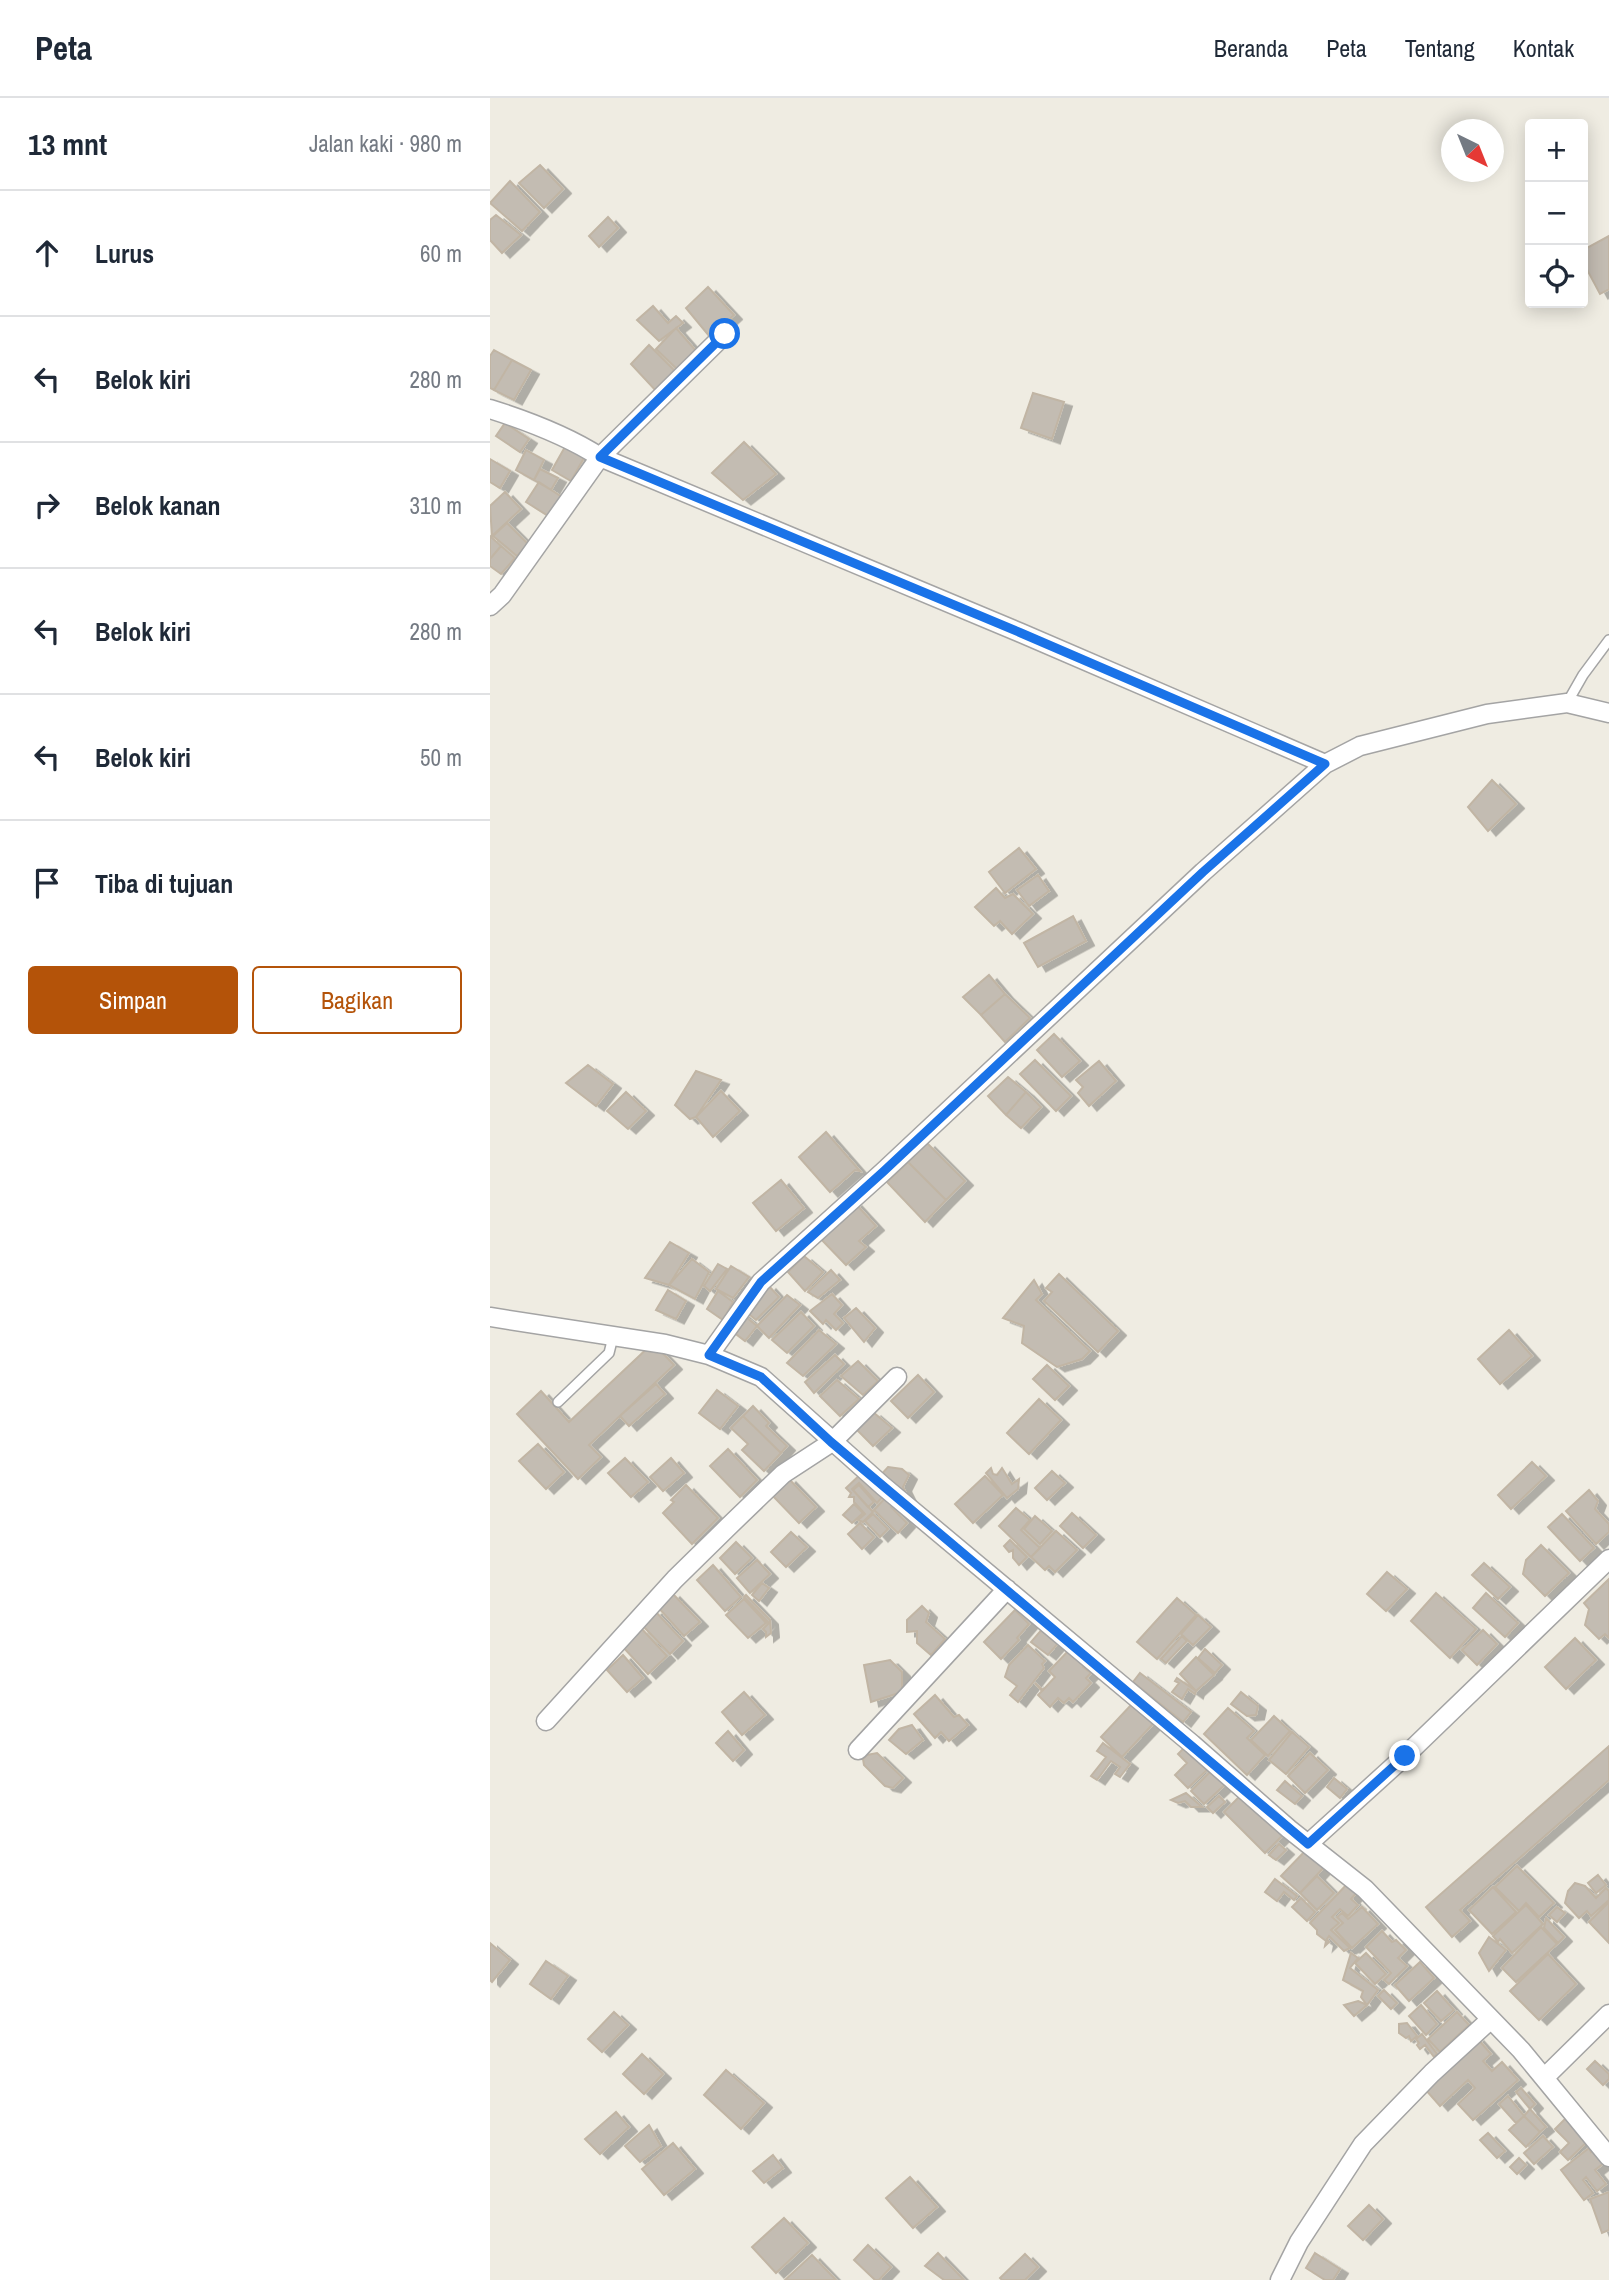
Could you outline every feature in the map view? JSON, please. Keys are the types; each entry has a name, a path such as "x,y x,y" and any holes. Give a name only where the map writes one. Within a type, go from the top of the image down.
{"street":[{"path":"490,606 502,595 600,457 725,334"},
{"path":"490,410 516,417 579,443 600,457 1325,764"},
{"path":"709,1355 761,1282 884,1171 1203,872 1325,764 1360,746 1487,714 1567,703 1609,712"},
{"path":"490,1317 666,1344 709,1355 761,1377 831,1442 1365,1889 1544,2077 1609,2157"},
{"path":"546,1721 675,1579 728,1527 783,1474 831,1442 897,1377"},
{"path":"1308,1844 1415,1747 1609,1559"},
{"path":"858,1750 1007,1589"},
{"path":"1544,2077 1609,2014"},
{"path":"1279,2280 1299,2242 1363,2144 1432,2073 1491,2019"}],"lane":[{"path":"1567,703 1583,675 1609,640"},
{"path":"558,1402 609,1353 610,1335"}],"building":[{"path":"540,165 563,189 544,208 519,183"},
{"path":"510,181 540,212 522,231 490,203"},
{"path":"496,215 521,235 502,253 490,240 490,220"},
{"path":"608,217 618,228 599,247 589,236"},
{"path":"1609,236 1609,289 1600,294 1588,271 1588,247"},
{"path":"708,287 734,315 710,337 686,308"},
{"path":"653,306 668,323 676,316 683,323 659,341 637,320"},
{"path":"676,328 697,352 678,370 656,349"},
{"path":"649,345 674,370 657,392 631,364"},
{"path":"494,350 512,360 494,390 490,388 490,356"},
{"path":"512,360 531,370 514,400 494,390"},
{"path":"1033,393 1064,402 1052,439 1021,428"},
{"path":"505,423 529,439 520,452 496,436"},
{"path":"744,442 776,474 743,500 712,473"},
{"path":"566,445 585,456 571,481 552,470"},
{"path":"526,450 544,460 534,480 516,470"},
{"path":"490,459 510,471 500,488 490,482"},
{"path":"540,469 558,478 551,490 534,480"},
{"path":"539,482 562,497 550,517 526,502"},
{"path":"505,492 521,509 492,536 490,506"},
{"path":"507,523 528,544 517,556 493,536"},
{"path":"490,536 501,546 490,559"},
{"path":"501,546 515,558 501,574 490,566 490,559"},
{"path":"1492,780 1516,804 1488,831 1468,807"},
{"path":"1019,848 1036,869 1005,893 989,872"},
{"path":"1038,875 1049,891 1029,906 1017,890"},
{"path":"996,888 1005,898 1013,894 1033,914 1012,934 1000,921 994,926 975,907"},
{"path":"1073,916 1086,941 1038,967 1024,943"},
{"path":"989,975 1005,994 981,1015 963,997"},
{"path":"1005,994 1030,1018 1005,1042 981,1015"},
{"path":"1054,1034 1080,1061 1062,1077 1037,1050"},
{"path":"1035,1060 1071,1096 1056,1111 1020,1074"},
{"path":"1099,1061 1116,1081 1089,1106 1078,1093 1083,1087 1076,1080"},
{"path":"588,1065 613,1084 596,1106 566,1083"},
{"path":"696,1071 721,1080 696,1117 690,1119 675,1105"},
{"path":"1008,1077 1026,1092 1006,1115 988,1096"},
{"path":"721,1091 740,1111 713,1137 696,1117"},
{"path":"626,1092 646,1111 628,1129 607,1111"},
{"path":"1026,1092 1041,1107 1021,1128 1006,1115"},
{"path":"826,1132 860,1171 855,1170 830,1192 799,1157"},
{"path":"927,1143 965,1181 946,1200 908,1162"},
{"path":"908,1162 946,1200 925,1222 887,1182"},
{"path":"781,1180 804,1208 776,1231 753,1203"},
{"path":"854,1202 876,1226 859,1241 866,1247 846,1265 818,1236"},
{"path":"670,1242 689,1253 669,1285 645,1278"},
{"path":"804,1256 823,1272 805,1291 788,1272"},
{"path":"692,1259 709,1272 695,1299 669,1285"},
{"path":"718,1264 727,1269 710,1291 704,1286"},
{"path":"731,1266 749,1277 733,1298 716,1289"},
{"path":"831,1270 840,1280 818,1298 808,1292"},
{"path":"1059,1274 1118,1331 1098,1352 1044,1301 1052,1292 1046,1288"},
{"path":"1034,1280 1042,1294 1036,1300 1090,1351 1082,1359 1057,1367 1022,1343 1024,1326 1003,1318"},
{"path":"768,1285 779,1297 756,1320 745,1311"},
{"path":"668,1290 686,1301 676,1319 656,1310"},
{"path":"718,1291 733,1302 723,1320 707,1309"},
{"path":"832,1294 842,1305 834,1314 843,1323 836,1330 826,1320 823,1324 810,1311"},
{"path":"787,1295 800,1305 769,1338 757,1326"},
{"path":"856,1308 875,1328 864,1342 844,1318"},
{"path":"740,1312 757,1326 745,1341 728,1328"},
{"path":"801,1312 814,1326 787,1353 772,1340"},
{"path":"819,1330 836,1344 803,1376 787,1363"},
{"path":"1509,1330 1532,1356 1500,1384 1478,1359"},
{"path":"653,1343 674,1365 589,1445 601,1457 578,1479 517,1414 541,1391 569,1422"},
{"path":"835,1355 844,1364 814,1393 805,1382"},
{"path":"858,1361 878,1381 863,1395 841,1376"},
{"path":"1047,1365 1069,1386 1055,1400 1033,1379"},
{"path":"918,1375 934,1392 908,1418 891,1401"},
{"path":"837,1380 859,1399 840,1416 820,1396"},
{"path":"656,1384 665,1394 629,1426 620,1416"},
{"path":"717,1390 738,1406 720,1429 699,1413"},
{"path":"1039,1399 1061,1420 1029,1454 1007,1433"},
{"path":"753,1406 769,1423 766,1426 787,1446 781,1453 743,1416"},
{"path":"873,1412 892,1428 873,1446 853,1426"},
{"path":"743,1416 781,1453 764,1471 742,1450 748,1444 731,1428"},
{"path":"538,1444 564,1472 546,1489 519,1461"},
{"path":"728,1449 757,1480 740,1497 710,1466"},
{"path":"625,1458 648,1482 631,1497 608,1473"},
{"path":"671,1458 684,1473 663,1491 650,1477"},
{"path":"1532,1462 1546,1476 1511,1509 1498,1495"},
{"path":"888,1467 902,1469 909,1475 903,1487 909,1499 878,1478"},
{"path":"991,1468 993,1474 997,1475 1002,1468 1012,1484 1019,1479 1018,1489 1007,1498 986,1473"},
{"path":"1052,1471 1065,1483 1047,1500 1035,1488"},
{"path":"863,1472 885,1494 877,1503 859,1483 852,1489 873,1512 863,1522 858,1520 865,1514 854,1502 854,1497 849,1497 851,1493 846,1488"},
{"path":"985,1476 1003,1495 973,1523 955,1504"},
{"path":"788,1478 816,1507 799,1523 771,1494"},
{"path":"686,1485 718,1518 692,1544 663,1513"},
{"path":"859,1485 874,1502 868,1507 853,1490"},
{"path":"1589,1490 1598,1501 1595,1509 1609,1524 1609,1532 1596,1544 1566,1511"},
{"path":"890,1493 898,1500 891,1507 907,1523 898,1533 874,1510"},
{"path":"854,1504 863,1513 852,1523 843,1515"},
{"path":"1016,1508 1030,1520 1021,1530 1040,1548 1031,1557 999,1526"},
{"path":"1072,1513 1096,1535 1083,1548 1060,1526"},
{"path":"873,1514 888,1529 880,1537 865,1521"},
{"path":"1562,1514 1594,1548 1580,1561 1548,1527"},
{"path":"1035,1516 1052,1531 1040,1544 1024,1529"},
{"path":"860,1523 874,1537 862,1549 848,1534"},
{"path":"1056,1531 1077,1550 1055,1572 1049,1566 1045,1570 1031,1557"},
{"path":"791,1532 807,1547 786,1567 771,1552"},
{"path":"1010,1540 1027,1557 1019,1565 1013,1558 1013,1550 1009,1552 1004,1546"},
{"path":"736,1542 752,1558 735,1574 720,1558"},
{"path":"1541,1545 1569,1573 1545,1596 1523,1574 1526,1560"},
{"path":"757,1560 770,1574 750,1593 737,1578"},
{"path":"1484,1563 1510,1587 1498,1599 1472,1575"},
{"path":"713,1565 741,1597 725,1611 697,1580"},
{"path":"1387,1572 1407,1589 1386,1611 1367,1594"},
{"path":"1609,1579 1609,1638 1605,1634 1599,1639 1585,1625 1589,1609 1584,1603"},
{"path":"762,1583 769,1588 759,1601 752,1595"},
{"path":"672,1593 700,1622 684,1636 657,1606"},
{"path":"1436,1593 1476,1629 1450,1658 1411,1621"},
{"path":"1486,1593 1518,1623 1505,1637 1473,1608"},
{"path":"746,1595 770,1620 771,1633 766,1637 763,1629 769,1623 744,1597"},
{"path":"1177,1598 1196,1615 1157,1659 1137,1642"},
{"path":"744,1599 766,1623 748,1638 726,1615"},
{"path":"922,1606 929,1613 926,1622 945,1639 931,1655 917,1643 917,1631 907,1632 907,1620"},
{"path":"654,1610 683,1641 670,1654 640,1623"},
{"path":"1015,1610 1029,1624 1017,1638 1019,1640 1001,1659 984,1642"},
{"path":"1198,1615 1211,1627 1193,1645 1181,1634"},
{"path":"641,1628 667,1656 648,1674 622,1646"},
{"path":"1043,1628 1060,1641 1048,1655 1031,1642"},
{"path":"1483,1630 1497,1644 1477,1665 1462,1650"},
{"path":"1182,1636 1187,1641 1166,1663 1161,1659"},
{"path":"1575,1638 1596,1660 1566,1689 1545,1667"},
{"path":"1028,1645 1045,1661 1042,1664 1044,1668 1018,1702 1010,1695 1017,1686 1005,1677 1009,1665"},
{"path":"1071,1648 1086,1663 1083,1667 1091,1673 1086,1678 1091,1683 1073,1702 1069,1698 1064,1703 1058,1698 1050,1707 1038,1695 1042,1691 1035,1683 1043,1690 1055,1677 1049,1671"},
{"path":"1205,1649 1222,1665 1215,1673 1198,1658"},
{"path":"623,1655 643,1678 627,1692 607,1670"},
{"path":"1196,1657 1214,1675 1196,1691 1180,1674"},
{"path":"890,1660 902,1672 902,1692 871,1702 864,1665"},
{"path":"1140,1673 1191,1712 1183,1722 1133,1682"},
{"path":"1177,1678 1196,1691 1195,1694 1188,1689 1182,1699 1172,1692 1179,1683 1175,1681"},
{"path":"744,1692 765,1715 742,1735 722,1712"},
{"path":"1241,1692 1258,1706 1256,1715 1247,1716 1231,1704"},
{"path":"935,1695 954,1717 959,1715 968,1725 949,1741 941,1732 935,1738 914,1714"},
{"path":"1132,1704 1153,1724 1122,1757 1101,1737"},
{"path":"1228,1708 1254,1731 1247,1738 1265,1755 1247,1775 1204,1734"},
{"path":"1274,1716 1290,1731 1268,1756 1251,1740"},
{"path":"912,1725 923,1740 906,1754 889,1740 899,1729"},
{"path":"728,1731 744,1750 733,1761 716,1743"},
{"path":"1292,1732 1309,1747 1286,1774 1269,1760"},
{"path":"1103,1743 1130,1764 1120,1777 1115,1774 1120,1767 1111,1761 1097,1780 1091,1776 1106,1757 1097,1751"},
{"path":"1186,1746 1209,1768 1188,1788 1175,1775 1187,1763 1178,1754"},
{"path":"1609,1746 1609,1780 1460,1910 1470,1921 1452,1937 1426,1907"},
{"path":"877,1753 903,1778 893,1788 885,1786 864,1765 863,1759 867,1755"},
{"path":"1310,1753 1328,1770 1305,1793 1288,1776"},
{"path":"1215,1767 1229,1781 1204,1804 1191,1791"},
{"path":"1334,1778 1347,1789 1340,1798 1327,1787"},
{"path":"1285,1781 1302,1796 1295,1804 1277,1790"},
{"path":"1186,1793 1202,1807 1191,1807 1185,1801 1178,1803 1171,1800"},
{"path":"1243,1793 1284,1834 1265,1853 1224,1812"},
{"path":"1219,1796 1225,1802 1213,1813 1207,1807"},
{"path":"1279,1844 1286,1850 1276,1860 1269,1855"},
{"path":"1309,1847 1327,1864 1300,1893 1281,1876"},
{"path":"1517,1866 1554,1903 1539,1917 1526,1903 1519,1911 1495,1887"},
{"path":"1598,1875 1606,1885 1596,1893 1588,1883"},
{"path":"1317,1876 1334,1893 1317,1910 1300,1893"},
{"path":"1275,1879 1297,1896 1294,1900 1284,1892 1277,1901 1265,1892"},
{"path":"1350,1881 1359,1890 1351,1899 1358,1905 1348,1916 1340,1909 1332,1917 1339,1923 1331,1930 1350,1948 1344,1951 1329,1936 1329,1942 1325,1946 1326,1941 1310,1923"},
{"path":"1575,1883 1585,1886 1596,1898 1606,1888 1609,1891 1609,1900 1591,1916 1587,1911 1579,1918 1565,1903 1568,1891"},
{"path":"1493,1887 1516,1912 1492,1934 1469,1910"},
{"path":"1301,1898 1315,1912 1307,1921 1292,1907"},
{"path":"1609,1902 1609,1943 1589,1922"},
{"path":"1526,1905 1543,1924 1512,1953 1500,1939 1498,1942 1493,1936"},
{"path":"1362,1907 1378,1924 1352,1948 1335,1930 1343,1923 1337,1917 1342,1913 1348,1919"},
{"path":"1557,1907 1565,1913 1557,1922 1549,1915"},
{"path":"1546,1918 1564,1937 1558,1943 1544,1928"},
{"path":"1541,1927 1557,1944 1516,1982 1502,1968"},
{"path":"1382,1931 1392,1942 1396,1940 1406,1950 1398,1958 1407,1966 1389,1984 1384,1980 1391,1973 1366,1947"},
{"path":"1489,1937 1506,1950 1489,1971 1479,1953"},
{"path":"490,1943 510,1960 492,1982 490,1980"},
{"path":"1351,1953 1358,1958 1350,1968 1378,1990 1367,2005 1361,1997 1363,1991 1343,1980"},
{"path":"1366,1953 1386,1974 1375,1984 1355,1963"},
{"path":"1548,1954 1576,1984 1539,2020 1510,1991"},
{"path":"546,1961 568,1976 551,1999 530,1984"},
{"path":"1420,1962 1434,1978 1409,2001 1395,1985"},
{"path":"1384,1990 1397,2003 1391,2009 1378,1996"},
{"path":"1437,1991 1454,2010 1441,2021 1424,2003"},
{"path":"1358,2001 1367,2005 1354,2016 1344,2005"},
{"path":"1421,2005 1437,2024 1426,2035 1409,2016"},
{"path":"614,2012 628,2025 602,2052 588,2039"},
{"path":"1457,2012 1469,2025 1440,2052 1428,2039"},
{"path":"1407,2023 1417,2036 1411,2041 1409,2036 1406,2038 1399,2033 1399,2024"},
{"path":"1422,2034 1437,2054 1434,2057 1425,2045 1420,2049 1417,2045 1419,2043 1416,2039"},
{"path":"1476,2037 1491,2054 1483,2061 1492,2071 1502,2062 1518,2080 1473,2120 1458,2104 1475,2088 1468,2080 1440,2106 1425,2089"},
{"path":"642,2054 663,2074 644,2094 623,2074"},
{"path":"1595,2061 1609,2074 1609,2079 1603,2085 1587,2069"},
{"path":"726,2070 764,2103 741,2129 704,2095"},
{"path":"1521,2088 1535,2104 1530,2109 1516,2092"},
{"path":"1508,2096 1524,2116 1516,2123 1499,2104"},
{"path":"1530,2109 1546,2127 1540,2132 1524,2116"},
{"path":"616,2112 629,2127 600,2154 585,2139"},
{"path":"1524,2116 1540,2132 1526,2147 1509,2130"},
{"path":"1567,2117 1589,2140 1568,2160 1560,2152 1569,2143 1555,2129"},
{"path":"649,2125 661,2146 640,2162 625,2146"},
{"path":"1488,2133 1505,2151 1497,2158 1480,2140"},
{"path":"1543,2136 1553,2147 1534,2164 1524,2153"},
{"path":"673,2143 695,2169 664,2195 642,2169"},
{"path":"1598,2147 1608,2160 1595,2170 1606,2184 1597,2191 1586,2177 1583,2180 1593,2193 1584,2200 1561,2170 1589,2148 1591,2152"},
{"path":"773,2155 783,2168 764,2183 753,2171"},
{"path":"1519,2158 1526,2165 1517,2174 1510,2167"},
{"path":"910,2177 937,2207 913,2228 886,2198"},
{"path":"1609,2192 1609,2230 1602,2233 1590,2199"},
{"path":"1369,2205 1383,2219 1363,2240 1348,2226"},
{"path":"784,2218 808,2243 776,2273 752,2247"},
{"path":"868,2245 891,2267 879,2280 875,2280 854,2260"},
{"path":"938,2253 964,2280 944,2280 925,2266"},
{"path":"1315,2253 1340,2269 1333,2280 1325,2280 1306,2268"},
{"path":"1025,2254 1038,2267 1025,2280 1002,2280 1000,2278"},
{"path":"812,2255 836,2280 785,2280"}],"route":[{"path":"725,334 600,457 1325,764 1203,872 884,1171 761,1282 709,1355 761,1377 831,1442 1308,1844 1405,1756"}]}
